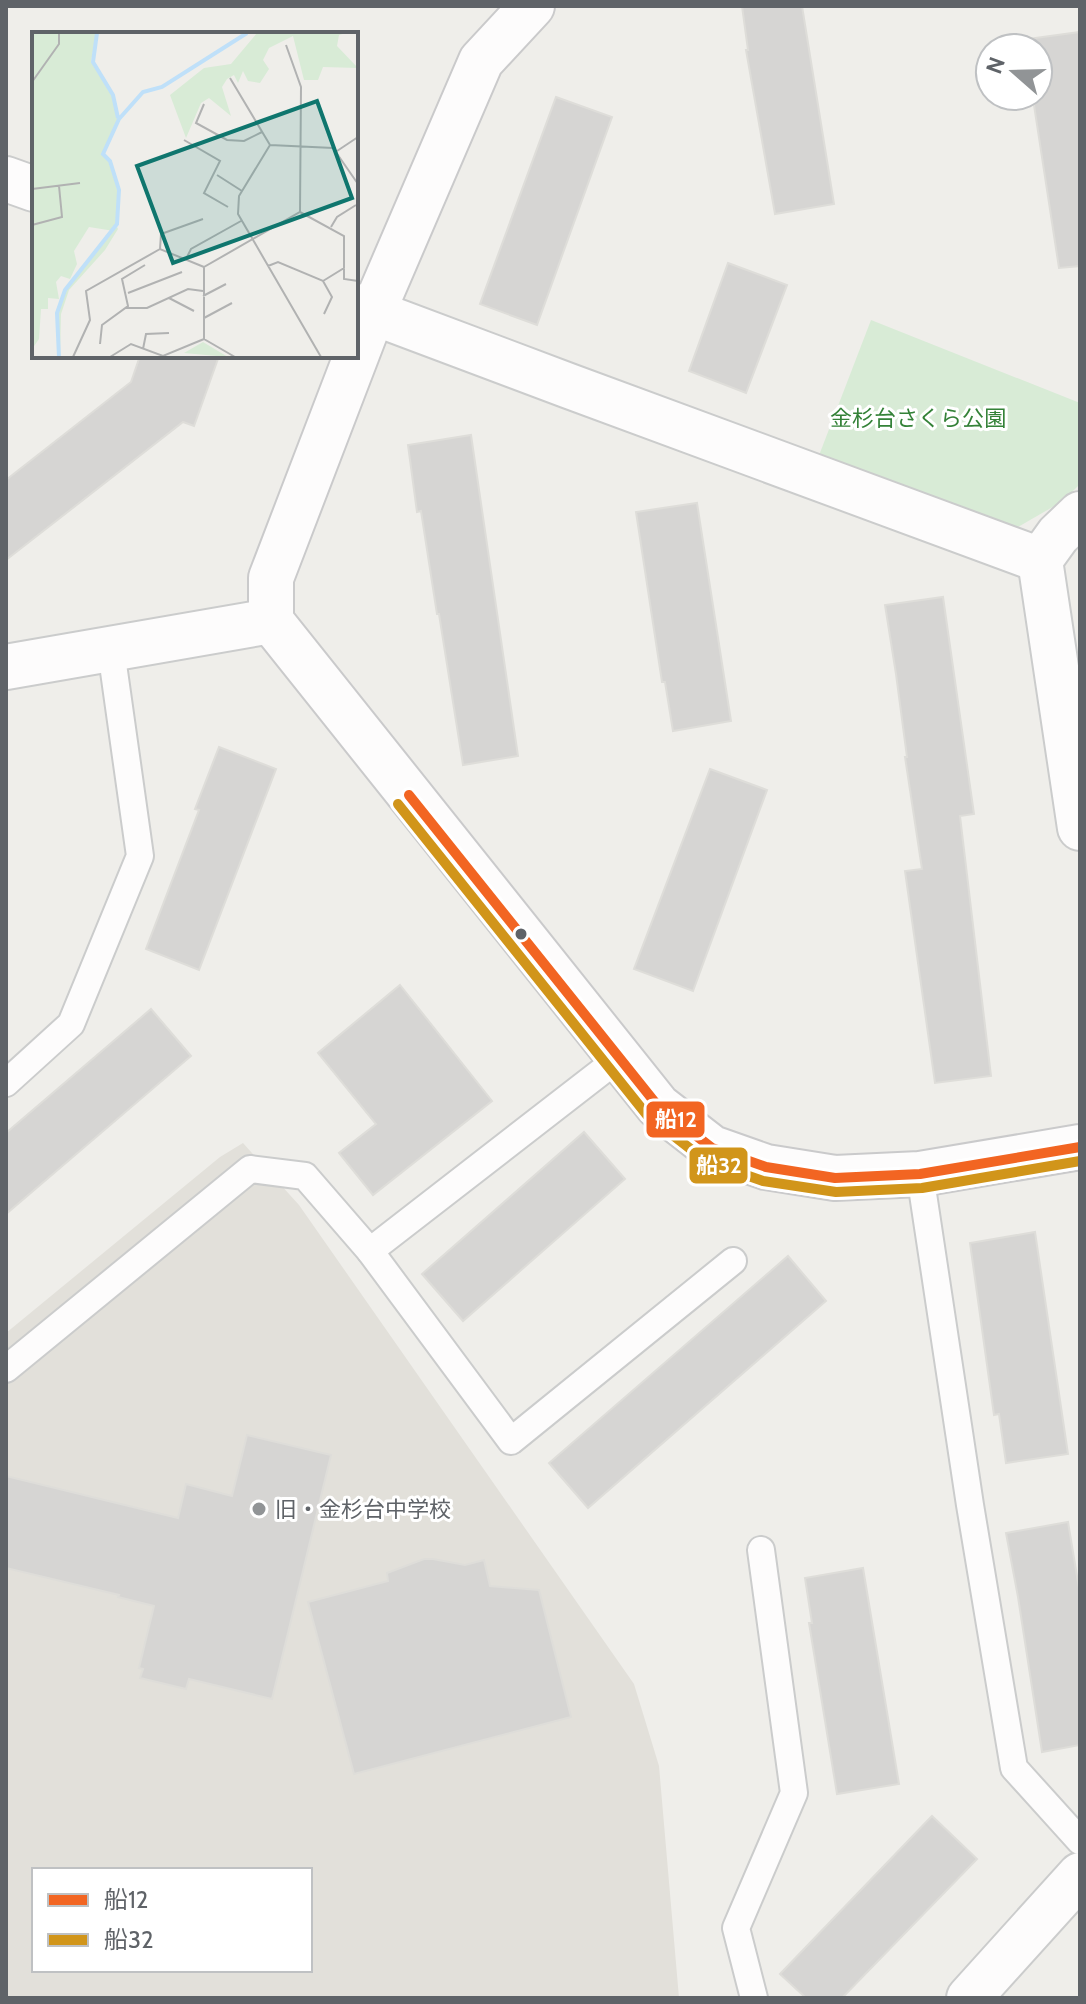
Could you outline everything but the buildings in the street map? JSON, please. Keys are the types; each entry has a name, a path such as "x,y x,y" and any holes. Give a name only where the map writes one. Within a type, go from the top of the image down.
{"street":[{"path":"358,329 481,61 532,6"},
{"path":"6,179 32,188"},
{"path":"365,309 1040,560"},
{"path":"348,358 271,578 271,621 658,1106 712,1148 766,1167 835,1178 920,1174 1080,1147"},
{"path":"1080,514 1058,535 1040,560 1080,828"},
{"path":"6,667 271,621"},
{"path":"969,1998 1080,1875"}],"lane":[{"path":"6,1083 71,1024 140,856 111,650"},
{"path":"370,1251 619,1058"},
{"path":"6,1369 250,1169 305,1176 370,1251 511,1441 733,1261"},
{"path":"920,1174 1014,1768 1080,1841"},
{"path":"754,1998 736,1928 794,1793 761,1550"}],"shaded area":[{"name":"旧・金杉台中学校","path":"243,1143 299,1205 634,1684 659,1766 679,1998 6,1998 6,1333 220,1157"}],"green space":[{"name":"金杉台さくら公園","path":"871,320 1080,403 1080,484 1063,501 1018,527 983,521 818,458"}],"transit line":[{"name":"船12","path":"409,795 658,1106 712,1148 766,1167 835,1178 920,1174 1080,1147"},
{"name":"船32","path":"398,804 647,1115 706,1161 763,1181 836,1192 922,1188 1080,1161"}],"place":[{"name":"旧・金杉台中学校","path":"259,1509"}]}
